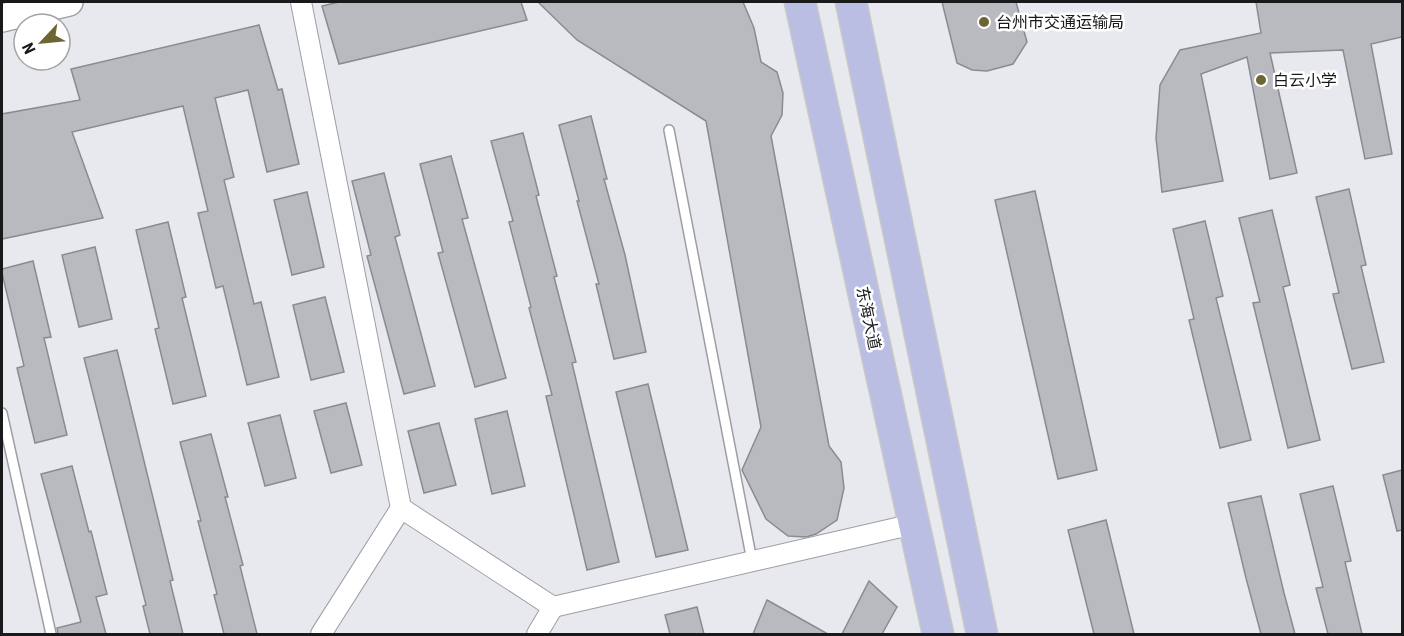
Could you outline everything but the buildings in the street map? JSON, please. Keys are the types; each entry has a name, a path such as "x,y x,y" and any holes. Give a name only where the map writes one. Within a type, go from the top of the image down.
{"main road":[{"path":"2,18 69,2"},
{"name":"东海大道","path":"800,2 938,634"},
{"path":"851,2 982,634"}],"street":[{"path":"301,2 401,508 321,634"},
{"path":"401,508 553,607 914,524"},
{"path":"537,634 553,607"}],"lane":[{"path":"669,130 752,561"},
{"path":"2,412 51,634"}],"place":[{"name":"台州市交通运输局","path":"984,22"},
{"name":"白云小学","path":"1261,80"}]}
